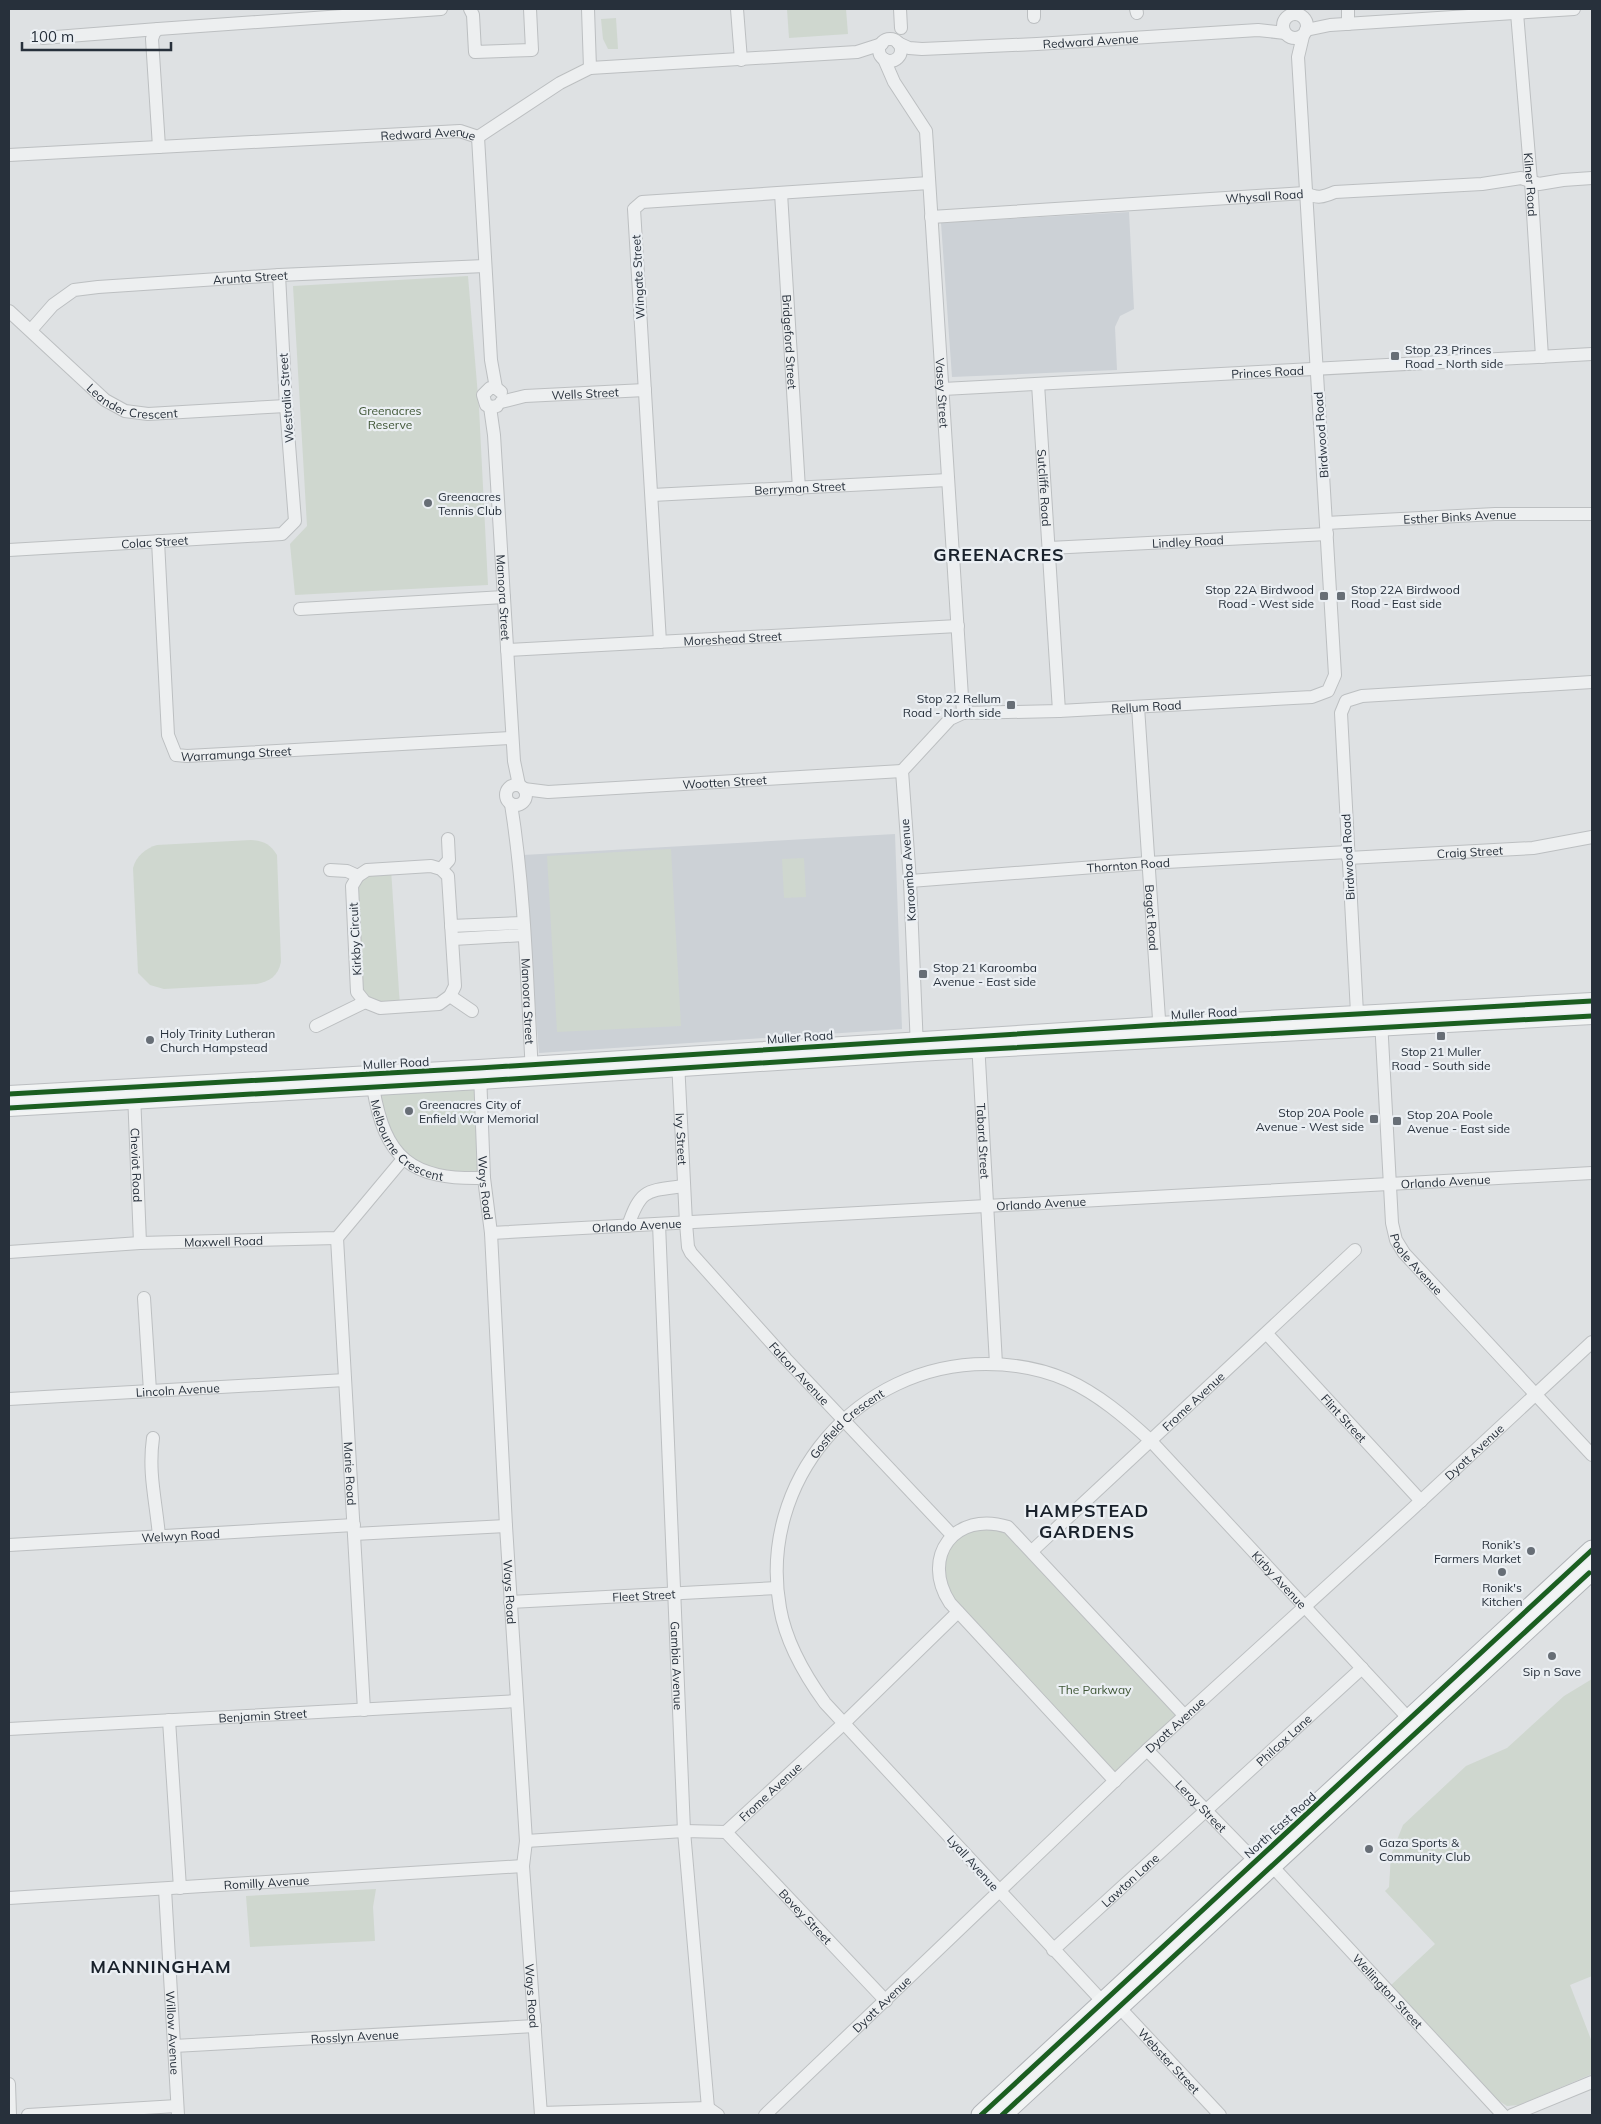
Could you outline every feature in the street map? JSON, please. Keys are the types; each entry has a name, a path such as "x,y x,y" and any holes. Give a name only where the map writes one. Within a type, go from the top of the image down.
{"highway":[{"name":"North East Road","path":"1415,1725 1592,1550"},
{"name":"North East Road","path":"981,2115 1110,2004 1415,1725 1592,1570"},
{"name":"North East Road","path":"1002,2115 1110,2004"}],"main road":[{"name":"Muller Road","path":"9,1108 134,1094 531,1072 978,1043 1381,1020 1592,1001"},
{"name":"Muller Road","path":"1160,1033 1357,1013 1381,1020 1592,1016"},
{"name":"Muller Road","path":"9,1094 134,1094 373,1087 480,1075"}],"street":[{"path":"43,38 441,9"},
{"path":"470,9 473,15 475,52 532,50 530,9"},
{"path":"588,9 590,68"},
{"path":"738,9 741,60"},
{"path":"900,9 901,28"},
{"path":"1348,9 1348,24"},
{"path":"1305,28 1294,14 1286,30 1296,38 1305,28 1330,25 1574,9"},
{"name":"Kilner Road","path":"1517,12 1531,181 1542,357"},
{"name":"Birdwood Road","path":"1305,28 1298,57 1335,675 1328,691"},
{"path":"158,29 152,39 159,148"},
{"name":"Redward Avenue","path":"889,55 889,40 909,48 922,49 1286,30"},
{"name":"Birdwood Road","path":"1286,30 1298,57"},
{"name":"Redward Avenue","path":"9,155 460,131 478,137 560,83 590,68 857,52 889,55 922,49"},
{"name":"Vasey Street","path":"889,55 894,82 926,131 963,713"},
{"name":"Manoora Street","path":"478,137 491,360 496,397 494,435 512,738 518,795 516,834 531,1072"},
{"name":"Whysall Road","path":"931,217 1305,194 1315,198 1323,198 1335,192 1482,184 1521,178 1538,184 1592,178"},
{"name":"Wingate Street","path":"660,642 634,209 642,202 929,183"},
{"name":"Bridgeford Street","path":"781,193 799,489"},
{"name":"Arunta Street","path":"31,330 53,305 74,290 279,275 486,266"},
{"name":"Westralia Street","path":"279,275 286,406 295,521"},
{"name":"Leander Crescent","path":"9,311 105,400 125,411 148,414 286,406"},
{"name":"Princes Road","path":"943,389 1592,354"},
{"name":"Sutcliffe Road","path":"1038,384 1060,711"},
{"name":"Wells Street","path":"496,397 645,390"},
{"name":"Berryman Street","path":"652,495 948,480"},
{"name":"Esther Binks Avenue","path":"1327,528 1495,514 1592,514"},
{"name":"Colac Street","path":"9,550 282,534 295,521"},
{"name":"Lindley Road","path":"1049,548 1327,528"},
{"name":"Warramunga Street","path":"158,541 168,735 176,755 187,756 512,738"},
{"path":"300,608 504,596"},
{"name":"Moreshead Street","path":"507,650 958,626"},
{"name":"Birdwood Road","path":"1357,1013 1341,713 1346,701 1362,696 1592,682"},
{"name":"Rellum Road","path":"963,713 1060,711 1312,697 1328,691"},
{"name":"Bagot Road","path":"1138,707 1160,1033"},
{"path":"902,772 950,719 963,713"},
{"name":"Wootten Street","path":"518,795 902,772"},
{"name":"Karoomba Avenue","path":"902,772 910,881 917,1047"},
{"name":"Craig Street","path":"1348,855 1533,848 1592,837"},
{"path":"441,869 449,860 448,838"},
{"name":"Thornton Road","path":"910,881 1148,862 1348,855"},
{"path":"316,1026 365,1002 380,1008 439,1004 450,996 455,986 448,876 441,869 431,866 367,870 358,876 347,871 330,870"},
{"name":"Kirkby Circuit","path":"358,876 352,886 357,992 365,1002"},
{"path":"452,933 523,929"},
{"path":"450,996 472,1011"},
{"name":"Poole Avenue","path":"1381,1020 1392,1222 1396,1240 1404,1253 1592,1455"},
{"name":"Tabard Street","path":"978,1043 996,1364"},
{"name":"Ivy Street","path":"678,1062 686,1222"},
{"name":"Ways Road","path":"480,1075 484,1178 491,1233 510,1602 526,1841 523,1866 541,2114"},
{"name":"Melbourne Crescent","path":"373,1087 378,1113 385,1133 403,1159 427,1173 455,1179 484,1178"},
{"name":"Cheviot Road","path":"134,1094 140,1243"},
{"path":"337,1238 403,1159"},
{"name":"Orlando Avenue","path":"491,1233 1592,1173"},
{"path":"628,1226 634,1210 645,1193 684,1186"},
{"name":"Falcon Avenue","path":"686,1222 688,1246 691,1253 786,1359 952,1535"},
{"name":"Gambia Avenue","path":"659,1224 684,1831 713,2112"},
{"name":"Maxwell Road","path":"9,1252 140,1243 337,1238"},
{"name":"Marie Road","path":"337,1238 364,1710"},
{"name":"Frome Avenue","path":"1032,1551 1355,1250"},
{"path":"144,1298 150,1391"},
{"name":"Flint Street","path":"1267,1334 1421,1501"},
{"name":"Dyott Avenue","path":"765,2115 886,2001 998,1890 1184,1715 1421,1501 1592,1342"},
{"name":"Gosfield Crescent","path":"845,1723 824,1703 800,1664 786,1631 777,1588 778,1551 790,1498 798,1481 816,1452 833,1431 862,1404 919,1374 964,1364 996,1364 1033,1370 1074,1383 1130,1421 1150,1440"},
{"name":"Lincoln Avenue","path":"9,1399 345,1380"},
{"path":"153,1438 151,1477 159,1536"},
{"name":"Kirby Avenue","path":"1150,1440 1415,1725"},
{"path":"1115,1781 958,1612 944,1593 939,1581 941,1558 952,1535 964,1527 986,1522 1008,1527 1184,1715"},
{"name":"Welwyn Road","path":"9,1545 159,1536 506,1526"},
{"name":"Fleet Street","path":"510,1602 673,1595 777,1588"},
{"name":"Frome Avenue","path":"726,1832 845,1723 958,1612"},
{"name":"Philcox Lane","path":"1206,1810 1362,1668"},
{"name":"Benjamin Street","path":"9,1730 517,1701"},
{"path":"169,1720 180,1888"},
{"name":"Lyall Avenue","path":"845,1723 1053,1950 1110,2004"},
{"name":"Leroy Street","path":"1147,1750 1206,1810 1264,1864"},
{"name":"Lawton Lane","path":"1053,1950 1206,1810"},
{"path":"526,1841 684,1831 726,1832"},
{"name":"Bovey Street","path":"726,1832 886,2001"},
{"name":"Wellington Street","path":"1264,1864 1503,2115"},
{"name":"Romilly Avenue","path":"9,1898 523,1866"},
{"name":"Willow Avenue","path":"165,1889 177,2110"},
{"name":"Webster Street","path":"1110,2004 1220,2115"},
{"name":"Rosslyn Avenue","path":"174,2046 535,2026"},
{"path":"1503,2115 1592,2082"},
{"path":"9,2084 10,2115"},
{"path":"28,2115 177,2110"},
{"path":"541,2114 713,2112"}],"shaded area":[{"path":"1129,212 1134,309 1120,316 1115,327 1117,370 952,377 941,223"},
{"path":"895,834 902,1029 539,1053 523,855"}],"green space":[{"path":"787,9 846,9 848,34 789,38"},
{"path":"616,18 618,49 608,49 603,39 601,19"},
{"name":"Greenacres Reserve","path":"468,276 479,408 488,585 295,595 290,544 307,526 293,286"},
{"path":"251,840 266,844 277,855 281,962 276,974 270,979 257,984 164,989 150,985 138,973 133,868 136,860 145,850 157,845"},
{"path":"671,849 681,1026 557,1032 547,856"},
{"path":"804,858 806,897 784,898 782,859"},
{"path":"391,869 400,1007 380,1008 357,992 358,876"},
{"path":"480,1081 484,1178 455,1179 403,1159 373,1087"},
{"name":"The Parkway","path":"983,1523 1017,1534 1184,1715 1114,1780 947,1598 938,1576 952,1535"},
{"path":"1592,1679 1592,1976 1570,1985 1592,2042 1592,2074 1519,2105 1507,2106 1496,2099 1390,1986 1435,1944 1385,1891 1389,1887 1391,1855 1403,1825 1466,1766 1507,1748 1564,1696"},
{"path":"376,1889 373,1907 375,1941 250,1947 246,1896"}],"cycle path":[{"path":"9,1094 479,1068 1159,1025 1592,1001"},
{"path":"9,1108 480,1081 917,1053 1592,1016"},
{"path":"981,2115 1592,1550"},
{"path":"1002,2115 1589,1573"}],"place":[{"name":"Stop 23 Princes Road - North side","path":"1395,356"},
{"name":"Greenacres Tennis Club","path":"428,503"},
{"name":"Stop 22A Birdwood Road - West side","path":"1324,596"},
{"name":"Stop 22A Birdwood Road - East side","path":"1341,596"},
{"name":"Stop 22 Rellum Road - North side","path":"1011,705"},
{"name":"Stop 21 Karoomba Avenue - East side","path":"923,974"},
{"name":"Stop 21 Muller Road - South side","path":"1441,1036"},
{"name":"Holy Trinity Lutheran Church Hampstead","path":"150,1040"},
{"name":"Greenacres City of Enfield War Memorial","path":"409,1111"},
{"name":"Stop 20A Poole Avenue - West side","path":"1374,1119"},
{"name":"Stop 20A Poole Avenue - East side","path":"1397,1121"},
{"name":"Ronik’s Farmers Market","path":"1531,1551"},
{"name":"Ronik's Kitchen","path":"1502,1572"},
{"name":"Sip n Save","path":"1552,1656"},
{"name":"Gaza Sports & Community Club","path":"1369,1849"}],"district":[{"name":"GREENACRES","path":"999,554"},
{"name":"HAMPSTEAD GARDENS","path":"1087,1520"},
{"name":"MANNINGHAM","path":"161,1966"}]}
